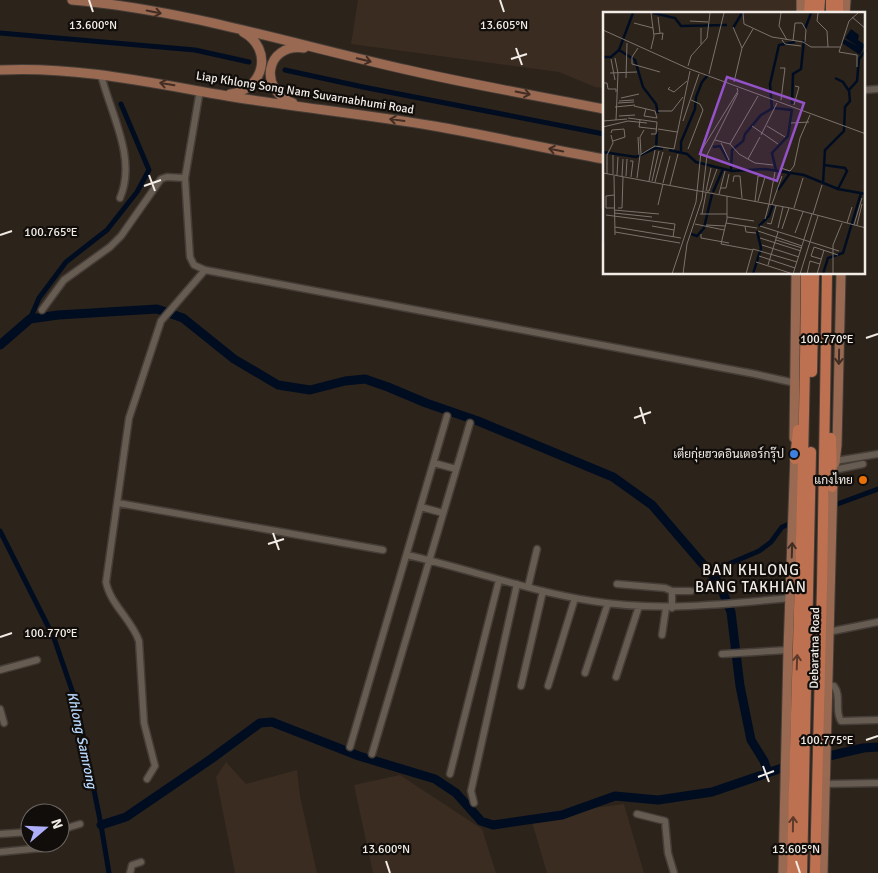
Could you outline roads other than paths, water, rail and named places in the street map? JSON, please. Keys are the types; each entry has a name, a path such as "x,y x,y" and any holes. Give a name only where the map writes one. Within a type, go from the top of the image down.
{"highway":[{"path":"795,459 801,405 801,347 805,275"},
{"name":"Debaratna Road","path":"792,873 795,707 805,404 805,275"},
{"path":"802,873 814,275"},
{"path":"811,873 823,275"},
{"name":"Debaratna Road","path":"815,873 827,275"},
{"path":"832,487 830,405 833,275"}],"main road":[{"path":"72,0 115,4 234,28 409,71 603,109"},
{"path":"221,95 246,89 256,81 262,68 262,58 255,41 234,28"},
{"path":"302,107 284,100 274,90 270,76 273,62 283,51 295,47 335,52"},
{"name":"Liap Khlong Song Nam Suvarnabhumi Road","path":"0,70 43,69 102,75 221,95 434,126 603,159"},
{"name":"Debaratna Road","path":"783,873 795,459 796,275"},
{"name":"Debaratna Road","path":"823,873 832,487 837,445 841,275"}],"street":[{"path":"102,75 122,141 126,184 120,198"},
{"path":"200,90 185,178 190,257 194,265 205,270 795,383"},
{"path":"42,310 64,280 97,257 121,236 161,179 167,177 185,178"},
{"path":"147,779 155,766 144,723 139,640 135,630 108,590 106,582 129,418 161,321 205,270"},
{"path":"350,747 447,416"},
{"path":"372,754 470,423"},
{"path":"835,466 878,454"},
{"path":"434,463 456,469"},
{"path":"835,466 863,464"},
{"path":"118,503 383,550"},
{"path":"420,507 443,513"},
{"path":"528,587 537,549"},
{"path":"407,555 528,587 575,598 608,603 669,608 790,598"},
{"path":"450,774 499,580"},
{"path":"474,803 471,791 517,584"},
{"path":"618,584 664,588 672,591 691,591"},
{"path":"521,686 543,590"},
{"path":"662,635 672,591"},
{"path":"548,686 575,598"},
{"path":"585,673 608,603"},
{"path":"616,678 638,606"},
{"path":"828,632 878,622"},
{"path":"722,654 788,650"},
{"path":"0,670 37,660"},
{"path":"827,686 834,686 837,690 838,713 841,721 878,720"},
{"path":"0,709 4,723"},
{"path":"825,784 878,783"},
{"path":"637,814 665,822 668,853 674,873"},
{"path":"70,827 80,824"},
{"path":"0,834 20,833"},
{"path":"0,852 20,850"},
{"path":"130,873 132,864 141,862"}],"waterway":[{"path":"0,33 195,50 249,62"},
{"path":"285,70 603,134"},
{"path":"30,319 39,298 66,262 107,230 137,192 149,170 121,104"},
{"path":"0,345 30,319 58,315 157,309 183,318 234,359 278,385 310,390 345,381 365,379 478,421 613,477 652,505 719,583 731,612 740,686 751,740 764,761 768,773"},
{"path":"832,506 878,489"},
{"path":"710,572 759,551 771,542 782,527 794,522"},
{"name":"Khlong Samrong","path":"0,531 54,638 77,705 109,873"},
{"path":"101,825 126,817 260,723 272,722 359,756 435,779 456,793 481,821 493,825 562,815 615,796 658,800 712,792 782,768"},
{"path":"829,756 863,748 878,747"}],"place":[{"name":"เตียกุ่ยฮวดอินเตอร์กรุ๊ป","path":"794,454"},
{"name":"แกงไทย","path":"863,480"}],"district":[{"name":"BAN KHLONG BANG TAKHIAN","path":"751,578"}]}
